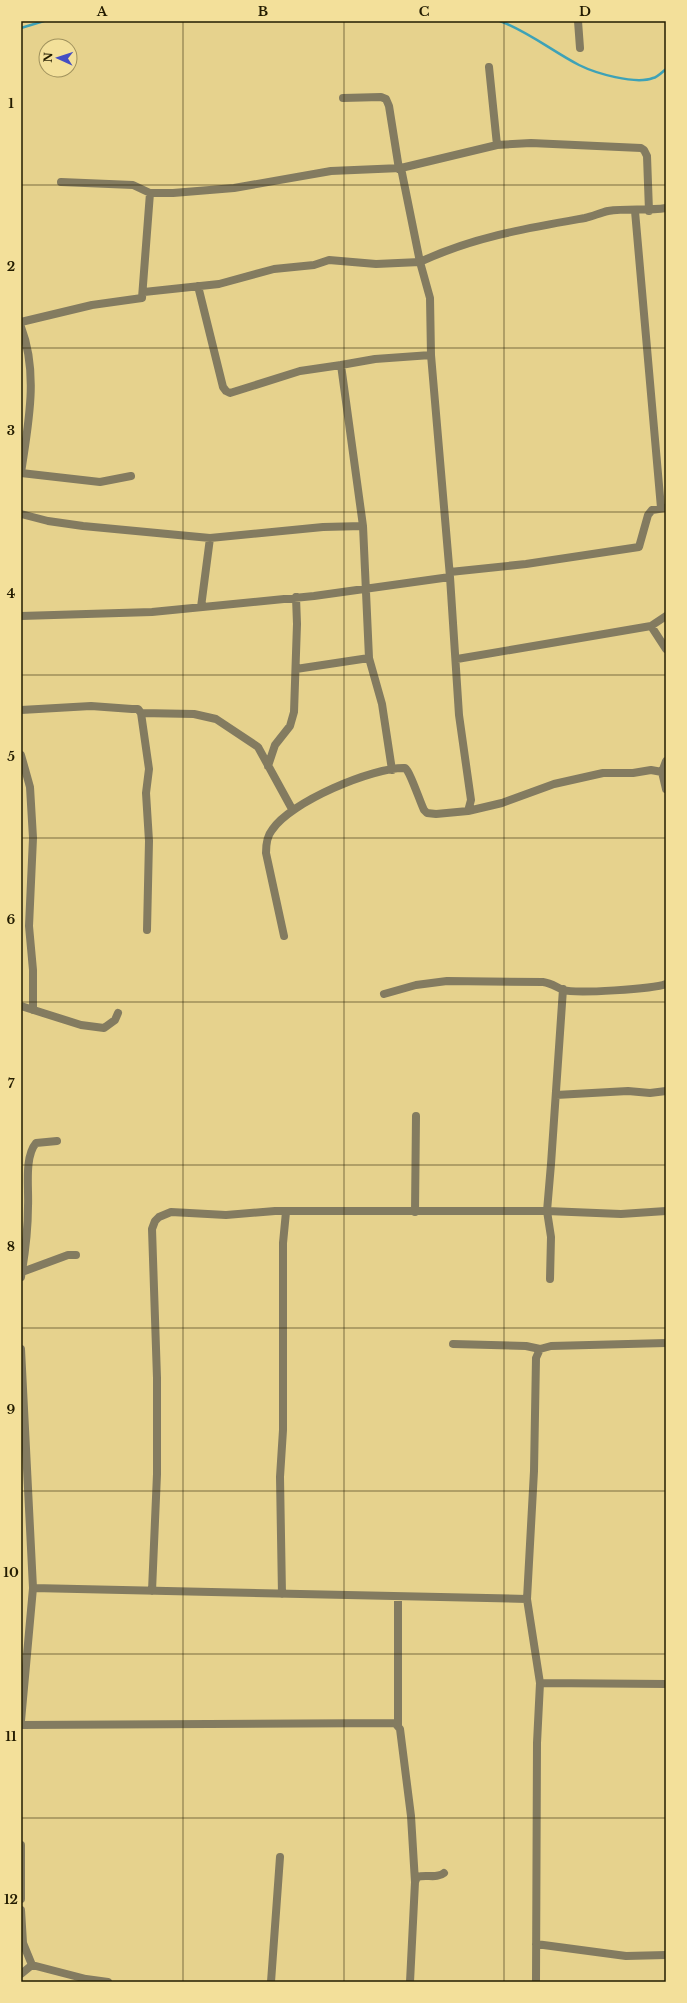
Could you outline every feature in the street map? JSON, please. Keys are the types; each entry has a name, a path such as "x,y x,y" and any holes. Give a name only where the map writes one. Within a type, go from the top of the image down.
{"street":[{"path":"578,21 580,48"},
{"path":"489,68 497,145"},
{"path":"343,98 381,97 386,99 420,262 430,298 431,355 457,659 459,715 471,800 468,811"},
{"path":"62,182 133,185 150,193 173,193 234,188 331,171 400,168 497,145 531,143 641,148 647,156 649,211"},
{"path":"21,322 92,306 142,298 144,292 150,193"},
{"path":"144,292 219,284 274,269 314,265 329,260 376,264 420,262 443,251 497,234 588,217 609,211 649,211 666,208"},
{"path":"21,616 152,612 296,597 639,547 648,515 652,510 663,508 635,211"},
{"path":"198,286 223,387 226,391 230,392 300,371 341,366 375,359 431,355"},
{"path":"21,328 29,356 31,381 29,415 21,473 100,482 131,476"},
{"path":"341,366 363,526 369,658 382,704 392,770"},
{"path":"21,514 48,521 83,526 210,538 323,527 363,526"},
{"path":"201,607 210,538"},
{"path":"268,766 275,744 288,730 292,721 296,669 296,597"},
{"path":"457,659 651,626 666,616"},
{"path":"651,626 666,649"},
{"path":"296,669 369,658"},
{"path":"21,710 91,706 132,708 141,713 194,714 216,719 258,747 292,809"},
{"path":"141,713 149,769 146,793 149,841 147,930"},
{"path":"258,747 275,744"},
{"path":"21,755 30,787 33,838 29,926 33,970 33,1010"},
{"path":"666,761 662,772 666,789"},
{"path":"284,936 266,847 272,830 292,809 349,781 392,770 408,769 414,788 427,812 436,814 468,811 502,803 554,784 604,773 633,773 651,770 662,772"},
{"path":"471,800 485,807"},
{"path":"384,994 416,985 447,981 543,982 551,983 563,990 580,991 638,988 666,984"},
{"path":"550,1279 550,1237 547,1211 563,990"},
{"path":"21,1006 81,1025 104,1028 114,1020 118,1013"},
{"path":"556,1096 628,1091 666,1091"},
{"path":"415,1212 417,1182 416,1116"},
{"path":"22,1275 27,1236 28,1177 30,1157 36,1143 57,1141"},
{"path":"152,1591 157,1458 152,1229 155,1221 159,1217 171,1212 216,1215 286,1212 547,1211 621,1214 666,1211"},
{"path":"282,1594 280,1477 283,1430 282,1272 286,1212"},
{"path":"22,1275 68,1255 76,1255"},
{"path":"453,1344 526,1346 540,1349 551,1346 666,1343"},
{"path":"21,1349 33,1588 21,1721"},
{"path":"536,1982 537,1743 540,1683 528,1599 534,1471 535,1376 536,1358 540,1349"},
{"path":"33,1588 528,1599"},
{"path":"398,1597 398,1726 400,1729 411,1816 415,1882 410,1982"},
{"path":"540,1683 666,1684"},
{"path":"21,1725 395,1723 398,1726"},
{"path":"21,1845 21,1899"},
{"path":"271,1982 280,1857"},
{"path":"415,1882 417,1877 422,1875 437,1876 444,1873"},
{"path":"21,1910 23,1943 32,1965"},
{"path":"536,1944 626,1956 666,1955"},
{"path":"21,1974 32,1965"},
{"path":"32,1965 86,1979 108,1982"}],"waterway":[{"path":"21,28 44,21"},
{"path":"500,21 531,36 579,65 615,77 645,80 657,77 666,69"}]}
